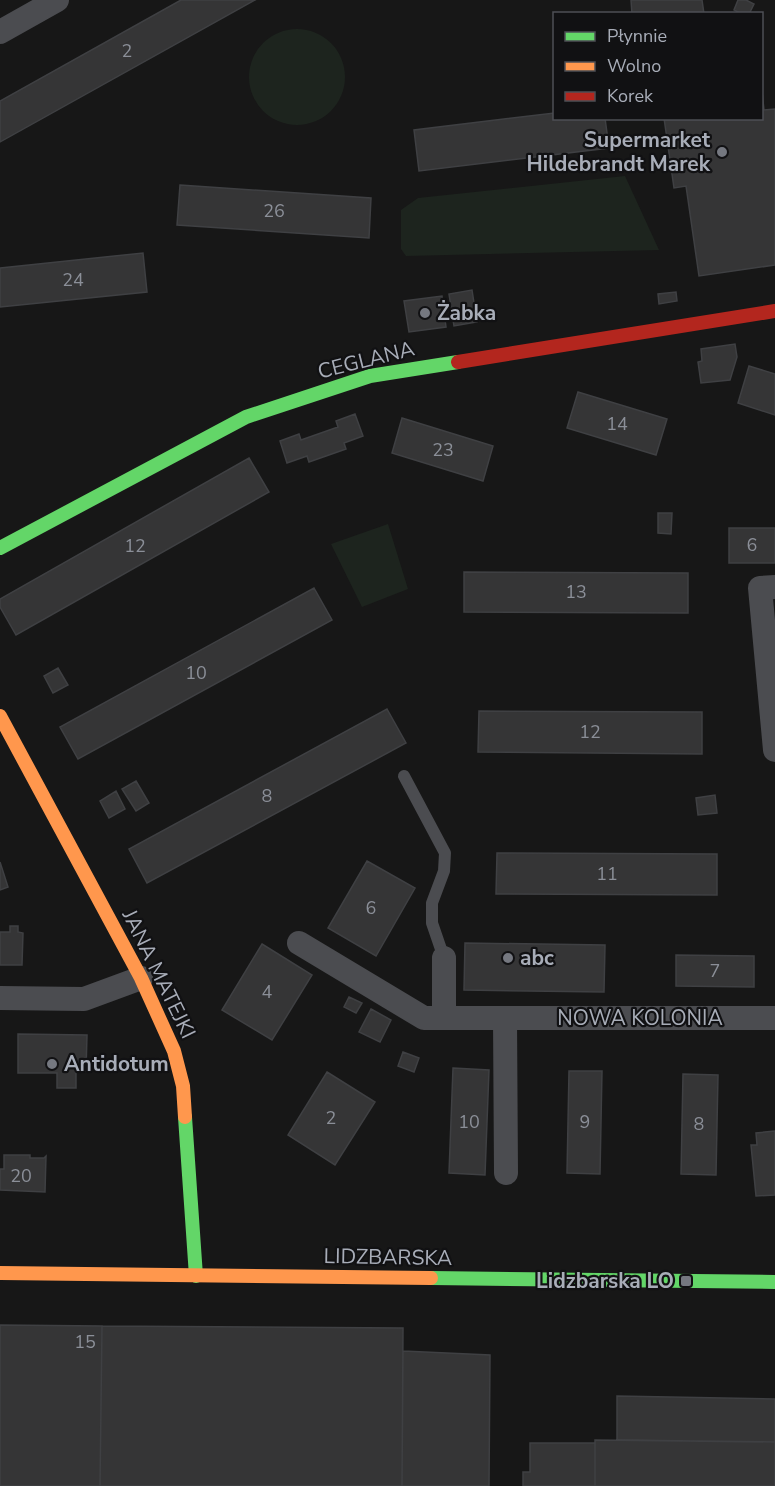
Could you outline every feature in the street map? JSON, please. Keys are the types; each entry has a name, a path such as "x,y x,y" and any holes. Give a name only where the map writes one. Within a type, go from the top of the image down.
{"street":[{"path":"0,32 57,0"},
{"name":"CEGLANA","path":"0,549 246,417 370,376 775,311"},
{"path":"767,588 775,750"},
{"name":"JANA MATEJKI","path":"0,716 141,978 174,1051 183,1086 196,1276"},
{"name":"NOWA KOLONIA","path":"299,943 424,1018 775,1018"},
{"path":"444,957 444,1018"},
{"path":"0,998 84,999 141,978"},
{"path":"506,1018 506,1173"},
{"name":"LIDZBARSKA","path":"0,1273 775,1282"}],"lane":[{"path":"404,776 445,854 444,871 432,903 432,923 444,957"}],"shaded area":[{"path":"297,29 315,33 331,43 341,59 345,77 341,95 331,111 315,121 297,125 279,121 263,111 253,95 249,77 253,59 263,43 279,33"},
{"path":"625,176 659,250 406,256 401,249 401,210 418,198"},
{"path":"388,524 408,589 362,607 331,544"}],"building":[{"path":"181,0 255,0 0,142 0,101"},
{"path":"631,0 702,0 704,12 632,12"},
{"path":"738,0 746,0 754,4 750,12 734,10"},
{"name":"Supermarket Hildebrandt Marek","path":"763,101 764,110 775,109 775,265 699,276 686,186 674,188 664,120 763,120"},
{"path":"553,113 553,120 605,120 609,148 419,171 414,130"},
{"path":"180,185 371,198 369,238 177,225"},
{"path":"143,253 147,292 0,307 0,268"},
{"path":"472,290 477,322 454,326 449,294"},
{"path":"676,292 677,301 659,304 658,294"},
{"path":"442,296 446,327 409,332 404,301"},
{"path":"735,344 737,357 730,380 701,383 698,362 702,361 701,349"},
{"path":"749,366 775,374 775,415 738,403"},
{"path":"578,392 667,419 656,455 567,428"},
{"path":"355,414 363,436 344,443 346,449 309,462 307,456 287,463 280,441 299,434 301,440 338,427 336,421"},
{"path":"402,418 493,446 483,481 392,453"},
{"path":"249,458 269,492 16,635 0,607 0,599"},
{"path":"658,513 672,513 671,534 658,533"},
{"path":"729,528 775,528 775,563 729,563"},
{"path":"464,572 688,573 688,613 464,612"},
{"path":"314,588 332,620 78,759 60,727"},
{"path":"58,668 68,685 53,693 44,676"},
{"path":"387,709 406,743 147,883 129,849"},
{"path":"479,711 702,712 702,754 478,752"},
{"path":"136,781 149,803 136,811 122,789"},
{"path":"116,791 125,809 109,818 100,801"},
{"path":"715,795 717,813 698,815 696,798"},
{"path":"497,853 717,854 717,895 496,894"},
{"path":"367,861 415,888 376,956 328,928"},
{"path":"0,862 8,887 0,890"},
{"path":"10,926 18,926 18,932 23,933 22,965 0,965 0,932 10,932"},
{"path":"465,943 605,945 604,992 464,990"},
{"path":"262,944 312,975 272,1040 222,1010"},
{"path":"676,955 754,956 754,987 676,986"},
{"path":"349,997 362,1003 356,1013 344,1007"},
{"path":"371,1009 391,1020 380,1042 359,1032"},
{"name":"Antidotum","path":"18,1034 87,1035 86,1071 76,1071 76,1088 57,1088 57,1073 18,1073"},
{"path":"403,1052 419,1058 414,1072 398,1066"},
{"path":"453,1068 489,1070 485,1175 449,1173"},
{"path":"569,1071 602,1071 600,1174 567,1173"},
{"path":"327,1072 375,1102 335,1165 288,1135"},
{"path":"683,1074 718,1075 716,1175 681,1174"},
{"path":"775,1131 775,1195 756,1196 751,1145 757,1145 756,1133"},
{"path":"4,1155 30,1155 30,1158 46,1156 45,1192 0,1190 0,1169 4,1169"},
{"path":"0,1325 102,1326 100,1486 0,1486"},
{"path":"102,1326 403,1328 402,1486 100,1486"},
{"path":"403,1351 490,1355 489,1486 402,1486"},
{"path":"617,1396 775,1399 775,1442 617,1440"},
{"path":"595,1440 775,1442 775,1486 595,1486"},
{"path":"530,1443 595,1443 595,1486 523,1486 523,1472 530,1472"}],"traffic: fast":[{"path":"0,548 246,417 370,376 458,362"},
{"path":"185,1117 196,1276"},
{"path":"431,1278 775,1282"}],"traffic: slow":[{"path":"0,716 141,978 174,1051 183,1086 185,1117"},
{"path":"0,1273 431,1278"}],"traffic: jam":[{"path":"458,362 775,311"}],"place":[{"name":"Supermarket Hildebrandt Marek","path":"722,152"},
{"name":"Żabka","path":"425,313"},
{"name":"abc","path":"508,958"},
{"name":"Antidotum","path":"52,1064"},
{"name":"Lidzbarska LO","path":"686,1281"}]}
